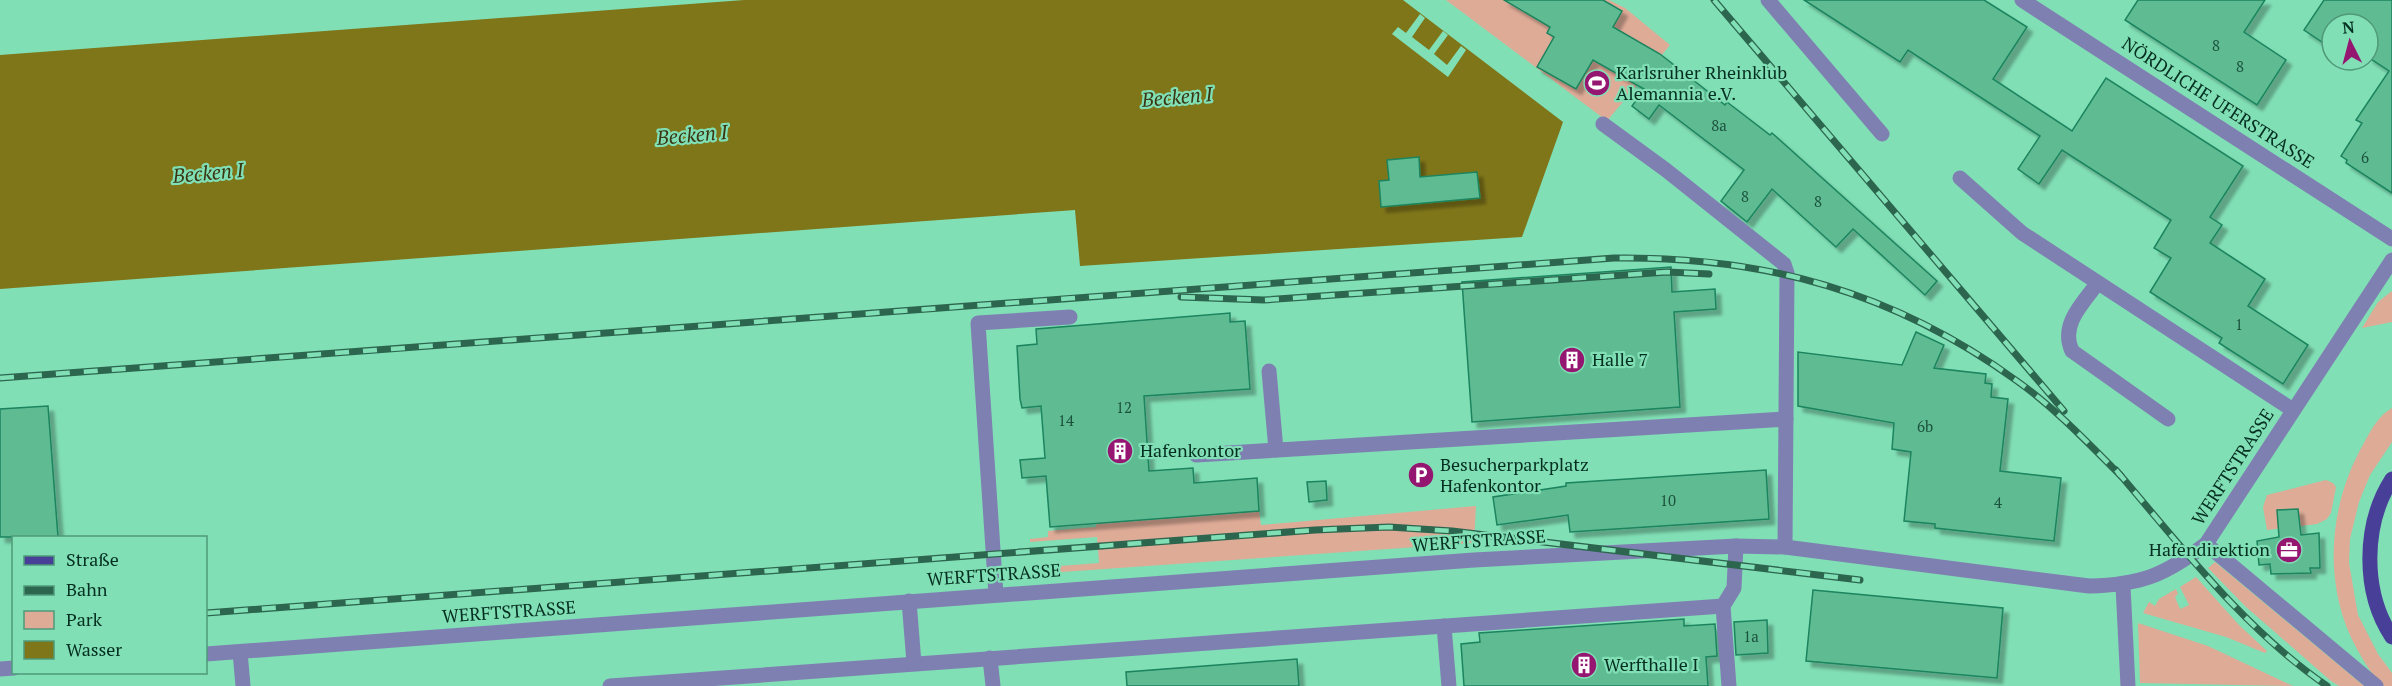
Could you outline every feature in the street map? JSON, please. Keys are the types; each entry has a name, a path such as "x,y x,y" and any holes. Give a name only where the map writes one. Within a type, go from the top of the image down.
{"main road":[{"path":"2392,479 2376,515 2371,538 2370,569 2376,602 2392,637"}],"street":[{"path":"1768,0 1882,134"},
{"name":"NÖRDLICHE UFERSTRASSE","path":"2022,0 2392,239"},
{"path":"1603,124 1666,170 1784,264 1787,273 1785,548"},
{"path":"1960,178 2022,233 2293,410"},
{"name":"WERFTSTRASSE","path":"207,654 1474,560 1736,546 1785,548 2090,586 2123,586 2168,570 2206,544 2392,260"},
{"path":"2097,284 2068,327 2067,336 2072,351 2168,418"},
{"path":"996,595 978,323 1070,317"},
{"path":"1269,371 1276,450"},
{"path":"1196,455 1786,419"},
{"path":"2206,544 2376,686"},
{"path":"1729,686 1723,606 1734,588 1736,546"},
{"path":"2123,586 2128,686"},
{"path":"909,601 914,663"},
{"path":"610,686 1723,606"},
{"path":"1444,626 1449,686"},
{"path":"240,652 243,686"},
{"path":"990,658 993,686"}],"green space":[{"name":"Karlsruher Rheinklub Alemannia e.V.","path":"1446,0 1609,0 1625,8 1670,45 1607,121"},
{"path":"2392,291 2392,322 2362,328 2378,302"},
{"path":"2392,408 2392,442 2370,475 2359,502 2350,539 2349,563 2358,615 2378,654 2392,673 2392,686 2384,686 2366,664 2346,625 2338,599 2334,572 2334,546 2343,492 2352,467 2375,424"},
{"path":"2326,480 2336,487 2331,513 2327,519 2317,524 2267,530 2263,507 2267,495"},
{"path":"1476,506 1474,543 1033,574 1033,568 1099,563 1097,537 1030,542 1030,539 1048,537 1048,531 1096,527 1096,523 1259,511 1261,525"},
{"path":"2215,562 2364,686 2339,686 2331,681 2246,607 2208,568"},
{"path":"2196,577 2239,625 2267,651 2265,653 2226,637 2143,613 2149,602 2155,606 2159,599 2176,589 2178,594 2175,597 2180,609 2189,605 2180,587"},
{"path":"2138,623 2208,646 2293,686 2140,683"}],"water":[{"name":"Becken I","path":"744,0 1403,0 1563,122 1522,237 1080,266 1075,210 0,289 0,55"}],"pier":[{"path":"1420,14 1425,18 1412,37 1429,50 1443,31 1448,35 1434,54 1447,65 1461,46 1466,50 1448,77 1392,34 1398,27 1406,33"}],"building":[{"path":"1504,0 1603,0 1622,11 1613,27 1660,54 1725,105 1727,102 1770,135 1772,133 1937,281 1925,295 1853,229 1836,247 1772,189 1747,222 1721,201 1744,170 1659,105 1649,119 1632,106 1644,89 1593,60 1576,89 1537,67 1554,37 1547,33 1550,27"},
{"path":"1804,0 1984,0 2027,27 1993,79 2072,131 2106,78 2243,166 2210,217 2222,225 2210,243 2265,279 2248,306 2308,345 2283,384 2219,343 2222,338 2150,292 2171,258 2154,248 2171,220 2062,150 2039,184 2018,169 2040,136 1908,50 1900,62"},
{"path":"2138,0 2265,0 2244,32 2286,60 2257,105 2125,20"},
{"path":"2324,0 2392,0 2392,193 2346,163 2347,160 2341,156 2362,123 2356,120 2389,71 2380,65 2380,12 2320,12 2320,41 2304,30"},
{"path":"1419,157 1420,177 1477,172 1480,198 1381,207 1379,181 1389,180 1387,160"},
{"name":"Halle 7","path":"1671,267 1672,292 1715,289 1716,309 1674,312 1680,407 1472,422 1462,282"},
{"path":"1230,313 1230,322 1245,321 1250,389 1144,396 1149,471 1193,468 1194,483 1257,478 1259,511 1050,527 1046,476 1022,478 1020,460 1045,458 1041,406 1022,408 1017,346 1037,344 1036,329"},
{"path":"1916,332 1944,345 1934,368 1986,374 1985,383 1992,384 1991,397 2008,399 2000,471 2061,478 2054,541 1935,528 1935,524 1904,521 1911,452 1892,449 1894,423 1798,406 1798,352 1902,365"},
{"path":"48,406 58,536 0,537 0,409"},
{"path":"1766,470 1769,519 1570,532 1568,515 1497,525 1493,497 1566,486 1566,483"},
{"path":"1326,481 1327,500 1309,502 1307,482"},
{"name":"Hafendirektion","path":"2298,509 2301,535 2319,533 2320,568 2310,568 2311,573 2271,574 2270,564 2259,565 2257,541 2279,537 2277,510"},
{"path":"1813,590 2003,608 1997,678 1806,661"},
{"name":"Werfthalle I","path":"1684,619 1684,626 1715,624 1717,656 1706,657 1708,686 1464,686 1461,644 1480,642 1479,633"},
{"path":"1767,620 1768,653 1736,655 1734,622"},
{"path":"1297,659 1299,686 1127,686 1126,672"}],"railway":[{"path":"1714,0 2064,411"},
{"path":"0,378 1614,258 1670,259 1723,264 1826,285 1875,302 1923,324 1971,350 2031,391 2071,426 2121,476"},
{"path":"1181,297 1264,300 1667,272 1709,274"},
{"path":"2116,470 2189,557 2241,613 2268,639 2327,686"},
{"path":"207,613 1315,530 1389,527 1452,531 1860,580"}],"place":[{"name":"Karlsruher Rheinklub Alemannia e.V.","path":"1597,83"},
{"name":"Halle 7","path":"1572,360"},
{"name":"Hafenkontor","path":"1120,451"},
{"name":"Besucherparkplatz Hafenkontor","path":"1421,475"},
{"name":"Hafendirektion","path":"2289,550"},
{"name":"Werfthalle I","path":"1584,665"}]}
